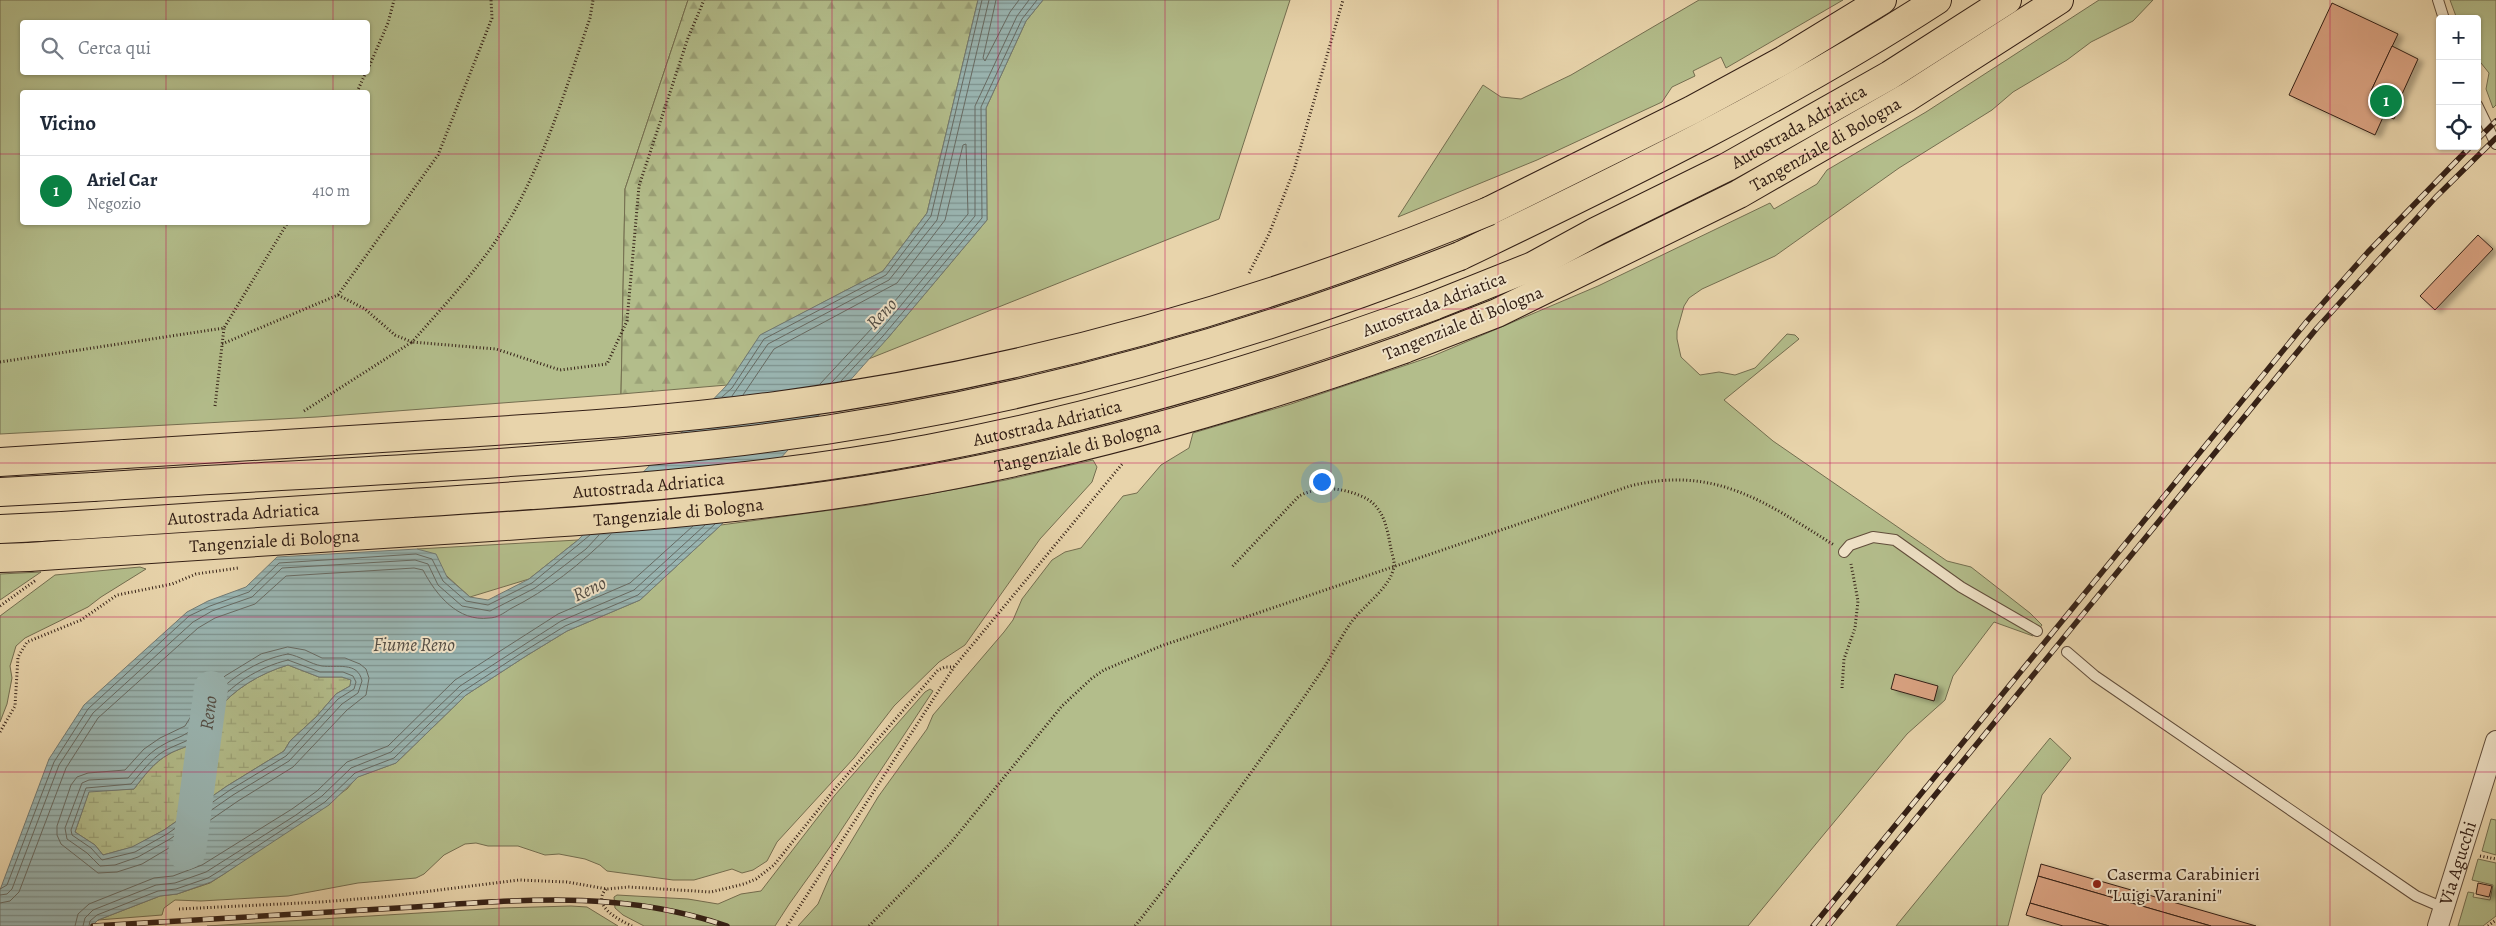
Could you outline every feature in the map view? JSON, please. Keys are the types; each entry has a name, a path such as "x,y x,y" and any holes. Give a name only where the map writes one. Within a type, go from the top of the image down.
{"highway":[{"path":"0,462 660,419 776,406 882,389 988,369 1093,345 1195,317 1392,251 1489,211 1692,110 1784,60 1882,0"},
{"name":"Autostrada Adriatica","path":"0,492 531,460 744,441 936,411 1061,385 1164,358 1268,326 1361,294 1460,256 1708,134 1802,83 1937,0"},
{"name":"Autostrada Adriatica","path":"0,529 606,489 722,478 926,449 1031,428 1146,400 1240,373 1434,306 1532,266 1597,231 1727,167 1890,75 2007,0"},
{"name":"Tangenziale di Bologna","path":"0,558 33,568 574,522 769,503 895,485 1105,442 1274,393 1404,349 1497,313 1739,194 1908,97 2060,0"}],"street":[{"name":"Via Agucchi","path":"2441,917 2496,741"}],"lane":[{"path":"2438,0 2443,15"},
{"path":"2481,113 2496,144"},
{"path":"1844,552 1850,545 1873,537 1895,540 1962,587 2037,631"},
{"path":"2067,652 2095,676 2416,896 2441,917"}],"path":[{"path":"370,64 388,23 394,0"},
{"path":"222,344 338,295 438,155 492,18 491,0"},
{"path":"304,411 412,342 470,277 514,210 551,131 590,18 593,0"},
{"path":"338,295 365,309 394,335 412,342 496,349 560,370 607,364 628,321 640,186 688,38 704,0"},
{"path":"1249,273 1269,234 1294,170 1343,0"},
{"path":"358,90 365,75"},
{"path":"215,406 224,328 286,225"},
{"path":"0,362 224,328"},
{"path":"786,926 954,668 1123,463"},
{"path":"869,926 949,845 1062,706 1091,679 1104,670 1161,646 1630,486 1677,478 1730,486 1777,509 1844,552 1854,574 1858,601 1855,628 1844,659 1842,688"},
{"path":"1134,926 1234,794 1320,674 1351,622 1388,580 1395,566 1385,518 1378,509 1363,496 1325,488 1311,490 1299,496 1232,567"},
{"path":"0,732 15,706 18,657 20,650 27,642 81,620 117,595 172,584 196,574 247,566"},
{"path":"0,606 33,568"},
{"path":"179,908 321,902 519,880 567,882 607,889 622,887 711,892 756,879 774,864 834,790 938,670 945,667 954,668"},
{"path":"2475,854 2496,859"},
{"path":"607,889 602,898 603,906 618,920 632,926"},
{"path":"2488,926 2496,920"}],"green space":[{"path":"0,0 688,0 625,189 621,394 317,417 0,434"},
{"path":"688,0 978,0 927,213 883,271 761,335 727,385 621,394 625,189"},
{"path":"1043,0 1290,0 1219,219 866,360 887,339 987,220 986,108 1026,21"},
{"path":"1699,0 1843,0 1726,68 1721,57 1693,71 1695,76 1672,87 1662,102 1537,160 1398,217 1483,85 1501,97 1521,99 1571,75"},
{"path":"2099,0 2153,0 2133,21 2091,42 2067,60 2013,92 1992,110 1899,168 1775,256 1702,289 1689,298 1684,306 1677,331 1681,357 1700,375 1719,372 1735,375 1755,368 1787,334 1795,335 1799,339 1724,400 1773,441 1947,561 1971,567 2030,613 2042,625 2033,636 1994,622 1953,676 1945,700 1907,734 1748,926 798,926 818,904 830,876 878,797 927,729 933,715 1004,632 1013,620 1022,599 1052,560 1065,552 1081,548 1123,496 1137,493 1161,465 1189,448 1193,433 1291,404 1433,356 1598,286 1770,203 1774,209 1817,184 1827,170 1926,112"},
{"path":"2450,0 2496,0 2496,105 2493,108 2486,89 2489,73 2481,63 2481,15 2456,15"},
{"path":"1093,460 1097,467 1092,482 1040,539 965,645 939,662 894,706 854,758 777,842 767,861 753,870 742,873 732,869 694,880 673,880 607,871 600,865 585,859 559,854 545,855 518,846 488,846 476,843 465,844 444,855 424,874 416,878 358,883 288,896 201,901 175,900 164,908 162,915 98,920 160,896 177,894 210,883 347,789 357,777 396,763 466,695 567,631 640,600 721,525 868,505 1006,480"},
{"path":"578,540 529,579 470,597 417,549"},
{"path":"140,567 146,569 88,607 25,638 16,646 10,666 12,678 7,704 0,722 0,616 55,575"},
{"path":"41,572 0,600 0,574"},
{"path":"288,665 319,677 342,677 351,680 350,686 336,694 316,717 290,741 284,751 227,786 164,830 133,847 103,855 95,845 75,832 89,791 134,789 164,757 193,743 199,738 216,712 239,689 268,672"},
{"path":"930,689 933,691 834,841 775,926 644,926 623,915 615,908 614,897 617,895 688,899 718,904 741,894 761,891 835,795 925,692"},
{"path":"2050,738 2071,758 2042,795 2008,926 1896,926"},
{"path":"2491,819 2496,820 2496,855 2482,851"},
{"path":"2478,859 2496,863 2496,916 2483,926 2458,926 2468,892 2474,893 2473,897 2490,900 2493,885 2472,880"},
{"path":"587,907 618,926 207,926 501,908"}],"water":[{"name":"Fiume Reno","path":"978,0 1043,0 1026,21 986,108 987,220 887,339 721,525 640,600 567,631 466,695 396,763 358,777 329,805 211,882 177,894 160,896 98,920 92,926 0,926 0,890 49,759 84,705 187,612 208,601 246,587 277,557 417,549 436,554 447,577 470,597 488,600 529,579 578,540 727,385 760,335 883,271 927,213","holes":["288,665 319,677 342,677 351,680 350,686 336,694 316,717 290,741 284,751 227,786 164,830 132,847 103,855 95,845 75,832 89,792 134,789 164,757 193,743 199,738 223,704 248,683 268,672"]}],"building":[{"path":"2332,3 2398,34 2371,91 2401,104 2394,119 2384,115 2375,135 2289,95"},
{"path":"2392,46 2418,59 2398,103 2371,91"},
{"path":"2478,235 2493,249 2435,310 2420,296"},
{"path":"1895,674 1938,686 1934,701 1891,689"},
{"path":"2041,864 2256,926 2211,926 2038,876"},
{"path":"2038,876 2211,926 2109,926 2030,903"},
{"path":"2478,883 2492,886 2489,897 2476,894"},
{"path":"2030,903 2109,926 2063,926 2026,915"}],"waterway":[{"name":"Reno","path":"185,853 189,851 211,688"}],"railway":[{"path":"2481,136 2496,121"},
{"path":"1828,926 2317,328 2436,197 2496,138"},
{"path":"1813,926 2308,320 2368,252 2467,150"},
{"path":"93,926 563,900 644,906 685,914 727,926"}],"place":[{"name":"Ariel Car","path":"2386,101"},
{"name":"Caserma Carabinieri \"Luigi Varanini\"","path":"2097,884"}]}
